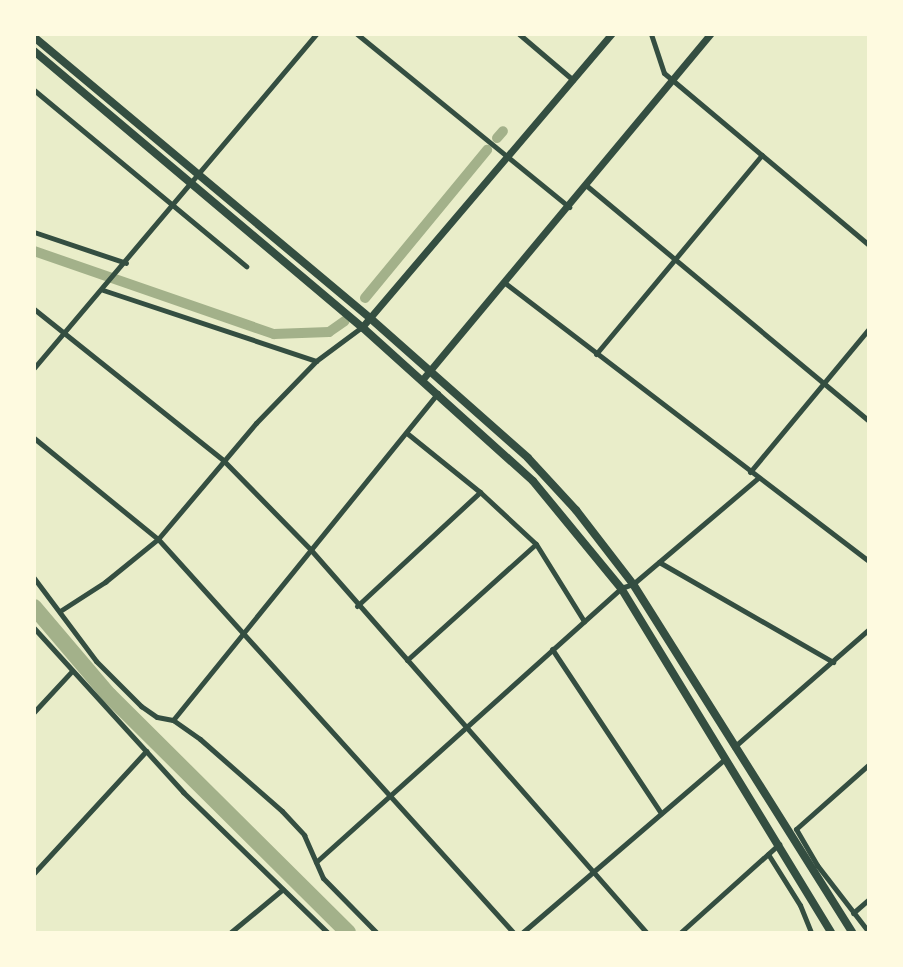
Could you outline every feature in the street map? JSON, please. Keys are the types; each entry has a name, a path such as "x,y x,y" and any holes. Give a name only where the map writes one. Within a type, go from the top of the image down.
{"main road":[{"path":"34,37 370,318 555,486 633,584 852,933"},
{"path":"34,51 362,327 438,393 533,481 621,588 728,757 831,933"}],"street":[{"path":"34,368 118,274 316,34"},
{"path":"357,34 569,207"},
{"path":"519,34 573,80"},
{"path":"60,611 105,582 158,539 223,460 316,361 362,327 612,34"},
{"path":"651,34 661,66 672,80 868,244"},
{"path":"422,380 587,186 710,34"},
{"path":"34,90 171,207 246,266"},
{"path":"596,354 762,155"},
{"path":"587,186 868,420"},
{"path":"34,232 126,263"},
{"path":"505,284 868,561"},
{"path":"103,290 316,361"},
{"path":"34,309 223,460 311,550 357,606 468,727 646,933"},
{"path":"750,472 868,330"},
{"path":"173,720 244,630 408,434 438,393"},
{"path":"408,434 480,492 536,544 584,621"},
{"path":"34,438 158,539 244,630 392,794 513,933"},
{"path":"315,862 621,588 633,584 758,478"},
{"path":"357,606 480,492"},
{"path":"407,660 536,544"},
{"path":"659,562 833,662"},
{"path":"34,578 96,660 141,706 157,717 173,720 282,811 304,836 323,878 376,933"},
{"path":"35,629 71,672 146,751 327,933"},
{"path":"734,747 868,630"},
{"path":"552,649 661,813"},
{"path":"34,712 71,672"},
{"path":"34,873 146,751"},
{"path":"523,933 728,757"},
{"path":"789,835 868,765"},
{"path":"796,829 817,865 868,931"},
{"path":"681,933 779,844"},
{"path":"768,854 800,905 811,933"},
{"path":"231,933 283,889"},
{"path":"853,913 868,900"}],"waterway":[{"path":"497,138 503,131"},
{"path":"365,298 487,150"},
{"path":"34,251 274,334 329,332 345,321"},
{"path":"34,607 109,695 348,932"}]}
